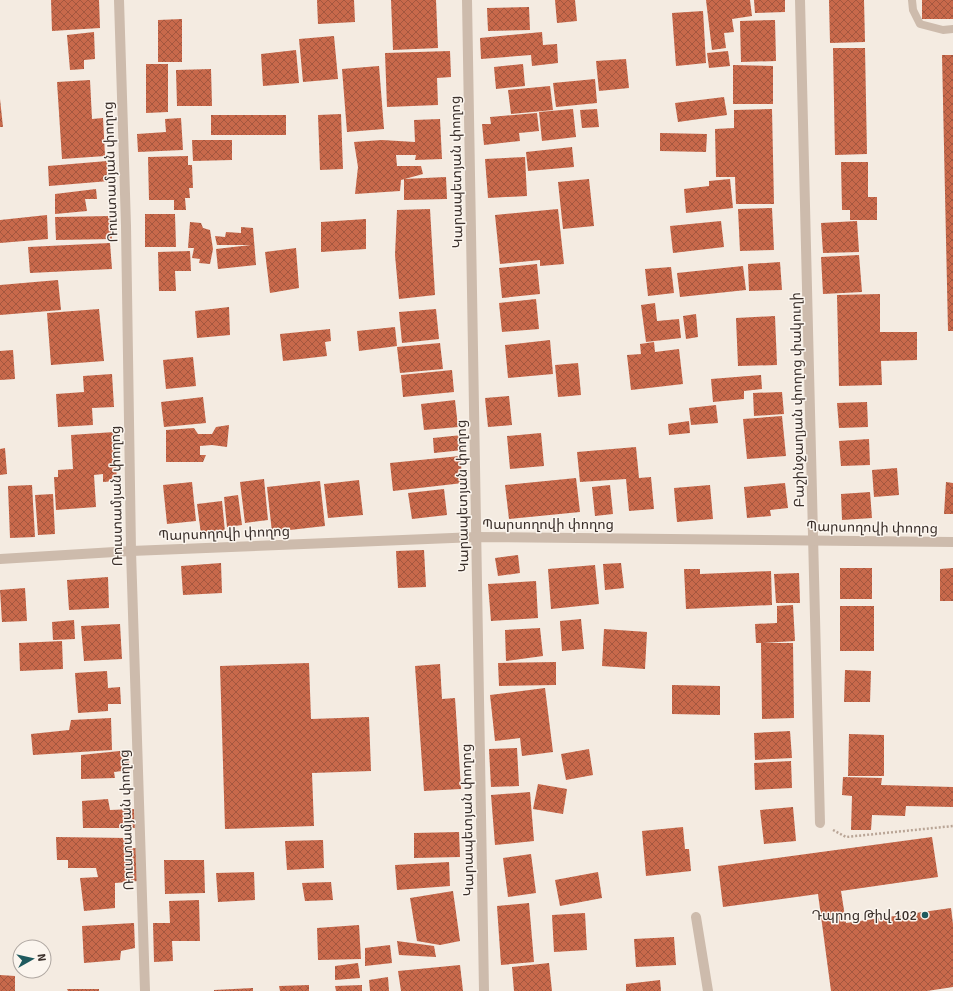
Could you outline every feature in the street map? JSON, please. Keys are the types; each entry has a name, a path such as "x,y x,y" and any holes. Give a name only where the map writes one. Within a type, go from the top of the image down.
{"street":[{"name":"Ռուստամյան փողոց","path":"119,0 126,226 131,550 145,991"},
{"name":"Կարապետյան փողոց","path":"467,0 484,991"},
{"name":"Բաշինջաղյան փողոց փակուղի","path":"800,0 820,823"},
{"name":"Պարսողովի փողոց","path":"0,558 131,550 477,537 953,542"},
{"path":"696,917 708,991"}],"lane":[{"path":"912,0 913,10 920,24 943,30 953,30"}],"path":[{"path":"820,823 846,837 953,826"}],"building":[{"path":"51,0 99,0 100,28 52,31"},
{"path":"317,0 354,0 355,22 318,24"},
{"path":"391,0 436,0 438,48 393,50"},
{"path":"555,0 575,0 577,21 557,23"},
{"path":"706,0 750,0 752,16 732,19 734,32 724,33 726,48 712,50"},
{"path":"754,0 785,0 785,12 755,13"},
{"path":"829,0 864,0 865,42 830,43"},
{"path":"922,0 953,0 953,19 922,19"},
{"path":"529,7 530,30 488,31 487,8"},
{"path":"703,11 706,63 676,66 672,13"},
{"path":"182,19 182,62 158,62 158,20"},
{"path":"775,20 776,61 741,62 740,21"},
{"path":"94,32 95,59 84,60 84,69 70,70 67,35"},
{"path":"542,32 543,45 557,44 558,63 532,66 531,55 481,59 480,38"},
{"path":"334,36 338,79 303,82 299,39"},
{"path":"833,48 865,48 867,154 835,155"},
{"path":"296,50 299,83 263,86 261,54"},
{"path":"450,51 451,77 437,78 438,105 387,107 385,53"},
{"path":"728,51 730,66 709,68 707,53"},
{"path":"942,55 953,55 953,331 948,331"},
{"path":"626,59 629,88 599,91 596,61"},
{"path":"146,64 168,64 168,112 146,113"},
{"path":"523,64 525,86 496,89 494,67"},
{"path":"733,65 773,66 773,104 733,104"},
{"path":"379,66 384,129 347,132 342,69"},
{"path":"211,69 212,106 177,106 176,70"},
{"path":"595,79 597,103 556,107 553,83"},
{"path":"90,80 92,119 103,118 105,156 62,159 57,82"},
{"path":"550,86 553,110 511,114 508,90"},
{"path":"724,97 727,115 678,122 675,103"},
{"path":"0,99 3,127 0,127"},
{"path":"573,109 576,137 542,141 539,112"},
{"path":"597,109 599,127 582,128 580,110"},
{"path":"772,109 774,204 736,204 735,177 716,177 715,129 734,128 734,110"},
{"path":"537,113 539,131 519,133 520,141 484,145 482,124 491,124 490,117"},
{"path":"341,114 343,169 320,170 318,115"},
{"path":"211,115 286,115 286,135 211,135"},
{"path":"181,118 183,150 138,152 137,134 166,132 165,119"},
{"path":"440,119 442,159 415,160 416,155 396,155 397,166 421,166 423,174 401,180 400,191 355,194 358,167 354,142 382,140 415,142 414,120"},
{"path":"660,133 707,134 706,152 660,151"},
{"path":"192,140 232,140 232,160 193,161"},
{"path":"572,147 574,167 528,171 526,152"},
{"path":"188,156 188,165 192,165 193,188 189,188 190,198 185,198 186,210 174,210 174,200 149,200 148,157"},
{"path":"525,157 527,196 488,198 485,159"},
{"path":"107,161 109,181 49,186 48,166"},
{"path":"841,162 868,162 868,197 877,197 877,220 850,220 850,210 842,210"},
{"path":"446,177 447,199 404,200 404,179"},
{"path":"589,179 594,226 563,229 558,182"},
{"path":"730,179 733,208 686,213 684,189 709,186 709,181"},
{"path":"96,189 97,199 85,199 87,211 55,214 55,194"},
{"path":"772,208 774,250 740,251 738,209"},
{"path":"430,209 435,295 399,299 395,255 397,210"},
{"path":"558,209 564,264 540,266 540,260 500,264 495,215"},
{"path":"145,214 175,214 176,247 145,247"},
{"path":"47,215 48,239 0,243 0,220"},
{"path":"111,216 112,239 56,240 55,217"},
{"path":"366,219 366,249 321,252 321,222"},
{"path":"721,221 724,247 673,253 670,226"},
{"path":"857,221 859,252 823,253 821,223"},
{"path":"190,222 201,223 203,228 210,230 213,249 210,264 199,263 200,259 192,258 194,248 188,248"},
{"path":"241,227 253,228 256,265 218,269 216,249 251,245 217,245 215,236 225,237 226,232 241,233"},
{"path":"110,243 112,269 30,273 28,247"},
{"path":"296,248 299,288 270,293 265,252"},
{"path":"190,251 191,271 175,271 176,291 159,291 158,252"},
{"path":"859,255 862,292 823,294 821,257"},
{"path":"780,262 782,290 749,291 748,264"},
{"path":"537,264 540,294 502,298 499,268"},
{"path":"743,266 746,290 680,297 677,273"},
{"path":"671,267 674,293 648,296 645,269"},
{"path":"58,280 61,310 0,315 0,285"},
{"path":"880,294 880,332 917,332 917,360 881,361 882,385 839,386 837,295"},
{"path":"536,299 539,329 502,332 499,303"},
{"path":"655,303 657,321 679,319 681,338 646,342 641,305"},
{"path":"229,307 230,335 197,338 195,311"},
{"path":"99,309 104,361 51,365 47,313"},
{"path":"436,309 439,339 402,343 399,312"},
{"path":"696,314 698,337 686,339 683,316"},
{"path":"775,316 777,365 738,366 736,318"},
{"path":"395,327 397,346 359,351 357,331"},
{"path":"330,329 331,341 325,342 327,356 283,361 280,334"},
{"path":"550,340 553,374 508,378 505,345"},
{"path":"654,342 655,352 679,349 683,384 631,390 627,355 641,354 640,344"},
{"path":"440,343 443,369 400,373 397,347"},
{"path":"13,350 15,379 0,380 0,351"},
{"path":"193,357 196,386 166,389 163,360"},
{"path":"578,363 581,395 558,397 555,365"},
{"path":"452,370 454,392 403,397 401,375"},
{"path":"112,374 114,407 92,408 93,425 58,427 56,394 84,392 83,376"},
{"path":"761,375 762,389 744,391 744,399 713,402 711,379"},
{"path":"782,392 784,414 754,416 753,393"},
{"path":"509,396 512,425 488,427 485,398"},
{"path":"203,397 206,423 164,427 161,402"},
{"path":"455,400 458,427 424,430 421,404"},
{"path":"867,402 868,427 839,428 837,403"},
{"path":"716,405 718,423 691,425 689,408"},
{"path":"782,416 786,456 747,459 743,419"},
{"path":"689,421 690,433 669,435 668,424"},
{"path":"229,425 227,447 212,445 200,446 200,455 206,455 203,462 166,462 166,430 194,428 198,434 212,434 216,427"},
{"path":"114,432 117,481 103,482 103,474 94,475 96,507 56,510 54,477 58,477 58,470 73,469 71,435"},
{"path":"541,433 544,466 510,469 507,436"},
{"path":"462,435 463,450 434,453 433,438"},
{"path":"869,439 870,465 841,466 839,441"},
{"path":"636,447 639,478 651,477 654,509 629,511 626,479 580,482 577,452"},
{"path":"5,448 7,474 0,475 0,449"},
{"path":"460,456 463,483 393,491 390,463"},
{"path":"897,468 899,495 874,497 872,470"},
{"path":"576,478 580,512 509,519 505,485"},
{"path":"264,479 268,520 245,523 240,482"},
{"path":"359,480 363,515 328,518 324,484"},
{"path":"320,481 325,526 272,532 267,487"},
{"path":"192,482 196,521 167,524 163,485"},
{"path":"946,482 953,483 953,514 944,514"},
{"path":"785,483 788,508 770,510 771,516 747,518 744,487"},
{"path":"32,485 35,537 10,538 8,486"},
{"path":"610,485 613,514 595,516 592,487"},
{"path":"710,485 713,519 677,522 674,488"},
{"path":"444,489 447,515 412,519 408,493"},
{"path":"870,492 872,518 842,520 841,494"},
{"path":"53,494 55,534 38,535 35,495"},
{"path":"238,495 242,525 227,527 224,497"},
{"path":"222,501 225,532 201,534 197,504"},
{"path":"424,550 426,587 398,588 396,551"},
{"path":"518,555 520,573 498,576 495,558"},
{"path":"221,563 222,593 183,595 181,566"},
{"path":"621,563 624,588 605,590 603,564"},
{"path":"595,565 599,604 551,609 548,569"},
{"path":"840,568 872,568 872,599 840,599"},
{"path":"953,568 953,601 940,601 940,569"},
{"path":"684,569 700,569 700,574 771,571 772,605 686,609"},
{"path":"799,573 800,603 776,603 774,574"},
{"path":"108,577 109,608 69,610 67,580"},
{"path":"536,581 538,618 491,621 488,584"},
{"path":"25,588 27,621 2,622 0,590"},
{"path":"793,605 795,641 763,643 793,643 794,718 762,719 761,643 756,643 755,624 777,623 777,606"},
{"path":"840,606 874,606 874,651 840,651"},
{"path":"581,619 584,649 562,651 560,621"},
{"path":"74,620 75,639 53,640 52,622"},
{"path":"120,624 122,659 84,661 81,626"},
{"path":"540,628 543,656 506,661 505,630"},
{"path":"604,629 647,632 645,669 602,666"},
{"path":"62,641 63,669 20,671 19,643"},
{"path":"556,662 556,685 499,686 498,663"},
{"path":"309,663 311,719 369,717 371,771 312,773 314,826 225,829 220,666"},
{"path":"440,664 442,699 455,698 461,789 424,791 415,666"},
{"path":"845,670 871,671 870,702 844,702"},
{"path":"107,671 108,688 120,687 121,704 108,704 108,711 78,713 75,673"},
{"path":"672,685 720,686 720,715 672,714"},
{"path":"545,688 553,752 522,756 520,738 495,741 490,695"},
{"path":"111,718 112,750 33,755 31,734 69,730 71,720"},
{"path":"790,731 792,758 755,760 754,733"},
{"path":"849,734 884,735 884,776 848,776"},
{"path":"517,748 519,786 491,787 489,749"},
{"path":"589,749 593,775 566,780 561,754"},
{"path":"129,750 130,770 114,772 115,778 81,779 81,755"},
{"path":"791,761 792,788 755,790 754,763"},
{"path":"843,777 882,778 881,785 953,787 953,807 906,806 905,816 872,815 871,830 851,830 852,796 842,795"},
{"path":"538,784 567,789 563,814 533,809"},
{"path":"530,792 534,841 495,845 491,795"},
{"path":"108,799 110,810 134,809 135,828 83,828 82,801"},
{"path":"793,807 796,841 764,844 760,810"},
{"path":"683,827 685,849 689,849 691,871 646,876 642,831"},
{"path":"459,832 460,857 414,858 414,833"},
{"path":"56,837 127,838 127,848 137,848 139,881 115,883 115,908 84,911 80,878 98,877 96,868 68,868 68,860 57,860"},
{"name":"Դպրոց Թիվ 102","path":"932,837 938,877 841,891 846,923 951,908 953,924 953,987 927,991 831,991 818,894 723,907 718,866"},
{"path":"323,840 324,868 287,870 285,841"},
{"path":"531,854 536,893 508,897 503,858"},
{"path":"164,860 204,860 205,893 165,894"},
{"path":"449,862 450,886 397,890 395,865"},
{"path":"254,872 255,900 218,902 216,873"},
{"path":"598,872 602,898 560,906 555,880"},
{"path":"331,882 333,900 305,901 302,883"},
{"path":"453,891 460,941 440,945 417,941 410,898"},
{"path":"199,900 200,941 172,941 173,961 154,962 153,923 170,923 169,901"},
{"path":"529,903 534,962 501,965 497,906"},
{"path":"585,913 587,950 554,952 552,915"},
{"path":"134,923 135,948 121,951 120,960 84,963 82,926"},
{"path":"359,925 361,959 318,960 317,928"},
{"path":"674,937 676,965 636,967 634,939"},
{"path":"397,941 434,946 436,957 399,955"},
{"path":"390,945 392,963 365,966 365,948"},
{"path":"358,963 360,978 335,980 335,966"},
{"path":"549,963 552,991 514,991 512,967"},
{"path":"460,965 463,991 401,991 398,971"},
{"path":"0,975 12,976 12,979 15,979 15,991 0,991"},
{"path":"388,977 389,991 370,991 369,980"},
{"path":"660,980 661,991 626,991 626,984"},
{"path":"309,985 309,991 280,991 279,986"},
{"path":"362,985 362,991 336,991 335,986"},
{"path":"253,988 253,991 214,991 214,990"},
{"path":"67,989 99,989 99,991 68,991"}],"place":[{"name":"Դպրոց Թիվ 102","path":"925,915"}]}
